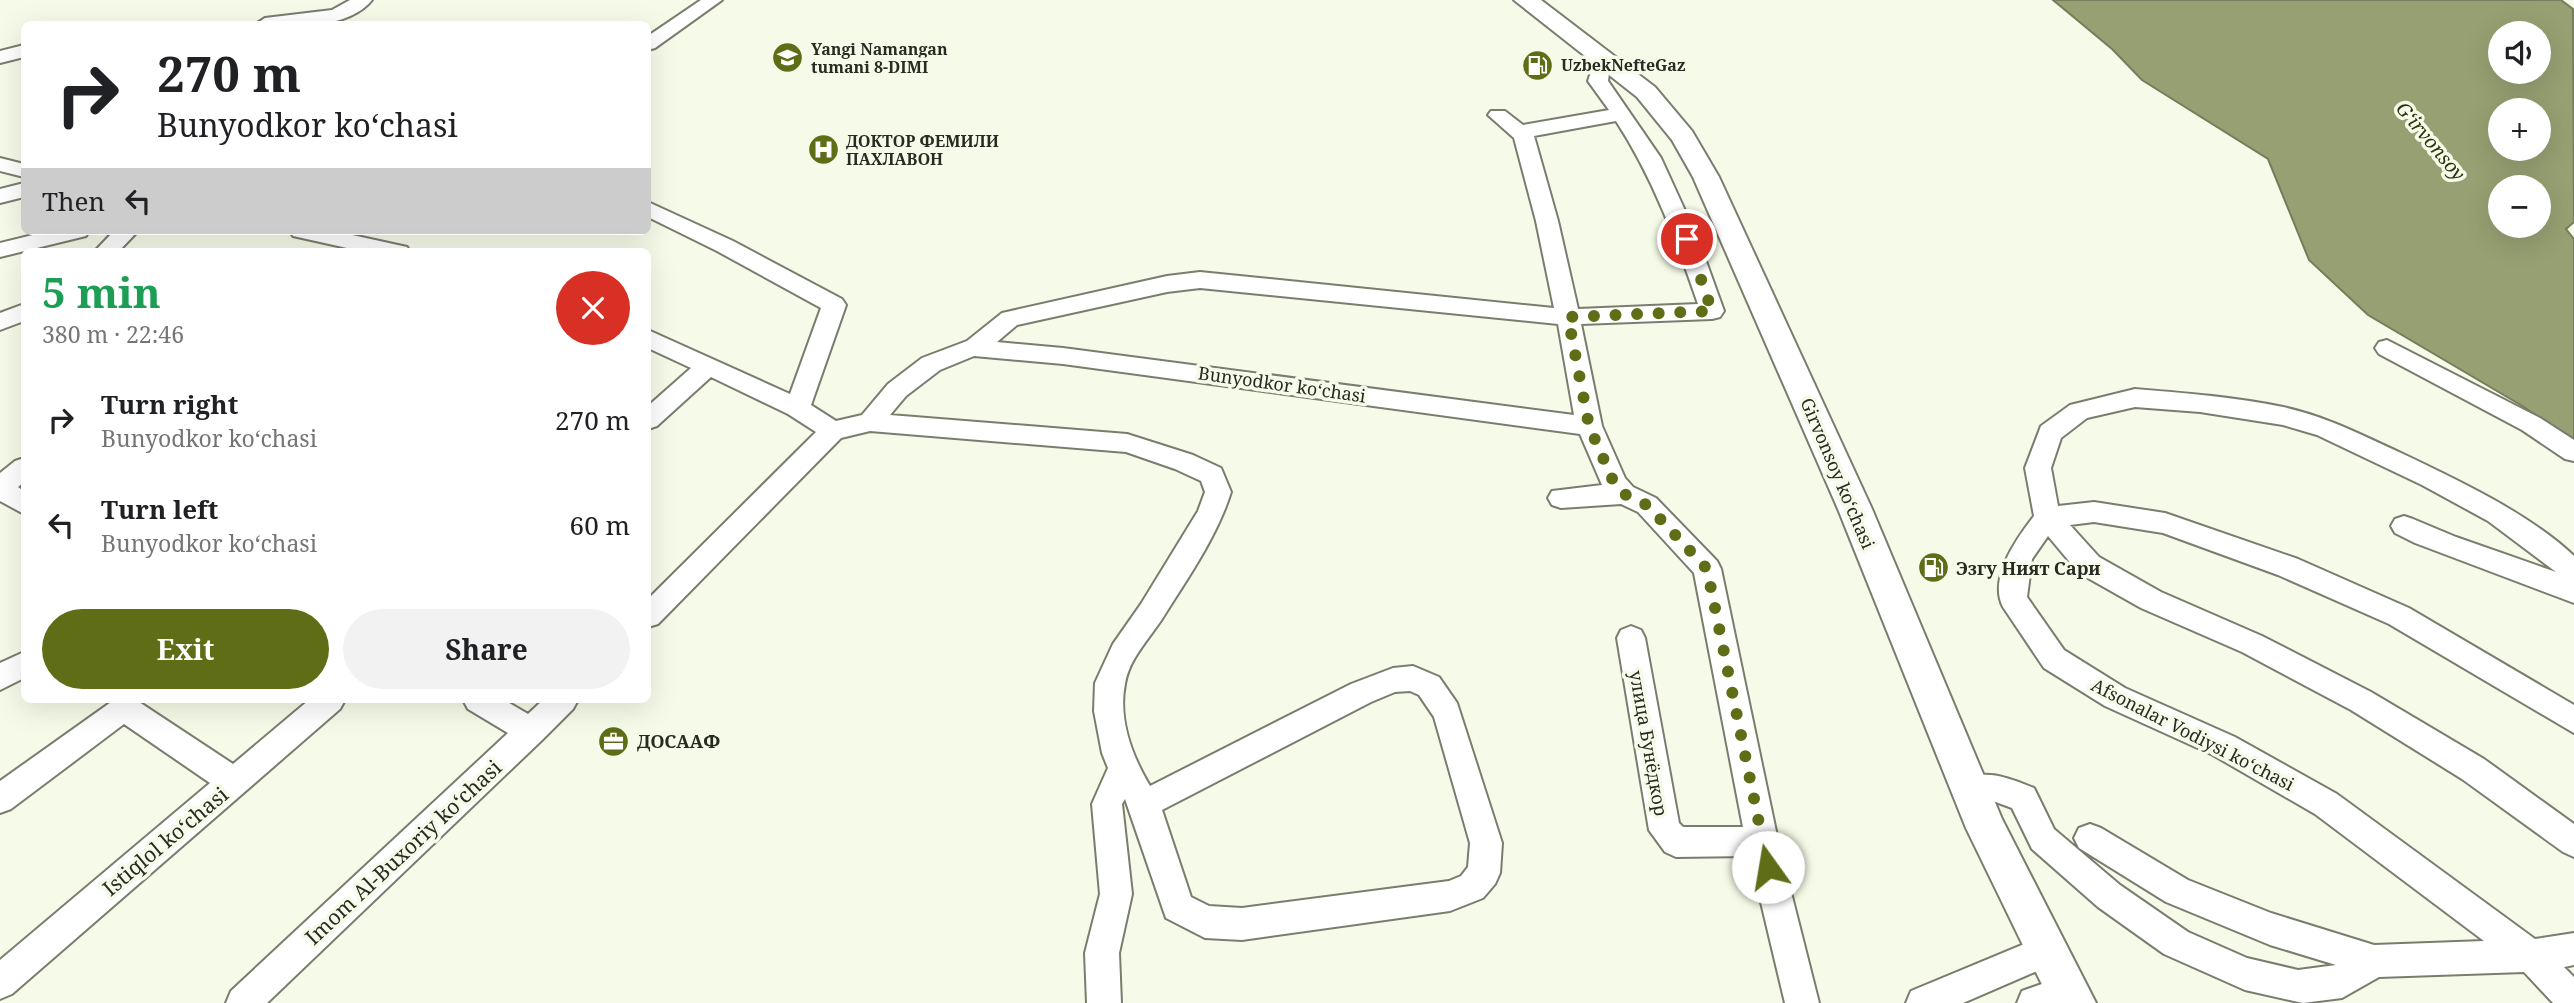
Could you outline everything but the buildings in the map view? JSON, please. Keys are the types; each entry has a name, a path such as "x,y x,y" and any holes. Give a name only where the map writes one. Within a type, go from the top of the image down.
{"main road":[{"name":"Girvonsoy koʻchasi","path":"1526,0 1646,92 1683,137 1706,177 1855,509 1970,790 2046,951 2071,997"}],"street":[{"path":"289,21 337,15 363,0"},
{"path":"651,42 713,0"},
{"path":"0,57 21,52"},
{"name":"Bunyodkor koʻchasi","path":"974,348 1010,319 1167,284 1200,280 1568,317 1712,311 1687,239 1651,158 1598,81 1599,73"},
{"path":"1524,136 1528,130 1546,125 1622,114"},
{"path":"1499,115 1524,136 1547,222 1589,426 1614,483 1624,494 1647,505 1707,569 1762,841 1802,1003"},
{"path":"0,164 21,170"},
{"path":"0,196 21,191"},
{"path":"651,210 725,246 834,305 797,408"},
{"path":"0,250 62,235"},
{"path":"109,248 123,235"},
{"path":"320,235 380,248"},
{"path":"0,322 21,313"},
{"path":"651,339 797,408 833,431"},
{"name":"Bunyodkor koʻchasi","path":"870,422 897,390 931,364 959,351 974,348 1063,356 1589,426"},
{"path":"2387,348 2531,424 2574,452"},
{"path":"651,417 708,366"},
{"path":"2574,573 2497,514 2431,478 2325,428 2283,416 2200,403 2135,398 2079,411 2069,418 2050,433 2038,468 2047,517 2089,565 2151,600 2252,644 2361,701 2473,769 2574,842"},
{"path":"651,612 833,431 870,422 1127,443 1184,462 1212,475 1218,492 1210,513 1151,612 1123,652 1110,683 1109,710 1123,768 1144,804 1178,907 1205,922 1242,924 1450,896 1472,887 1484,873 1486,843 1447,712 1429,686 1413,678 1393,680 1362,692 1144,804"},
{"path":"21,470 0,487 21,502"},
{"path":"1561,498 1624,494"},
{"path":"2047,517 2094,512 2165,523 2288,567 2399,616 2574,720"},
{"name":"Afsonalar Vodiysi koʻchasi","path":"2047,517 2019,557 2012,599 2054,659 2115,696 2224,746 2326,803 2531,956 2574,1001"},
{"path":"2404,526 2454,550 2520,568 2574,592"},
{"name":"улица Бунёдкор","path":"1631,638 1659,807 1669,838 1676,842 1762,841"},
{"path":"0,678 21,666"},
{"name":"Istiqlol ko‘chasi","path":"0,982 327,703"},
{"path":"483,703 531,731"},
{"name":"Imom Al-Buxoriy koʻchasi","path":"243,1003 560,703"},
{"path":"0,799 112,706 126,709 234,783"},
{"path":"1104,1003 1102,953 1116,894 1107,804 1123,768"},
{"path":"1970,790 1993,787 2023,798 2043,839 2109,896 2176,943 2256,976 2298,987 2342,981 2374,961"},
{"path":"2090,838 2177,891 2270,929 2374,961 2531,956 2574,948"},
{"path":"1923,1003 2046,951"},
{"path":"2256,976 2285,1003"},
{"path":"2034,1003 2071,997"}],"water":[{"name":"G‘irvonsoy","path":"2053,0 2561,0 2573,9 2574,222 2566,229 2574,239 2574,441 2524,407 2368,315 2309,260 2268,159 2142,80 2112,49"}],"place":[{"name":"Yangi Namangan tumani 8-DIMI","path":"788,58"},
{"name":"UzbekNefteGaz","path":"1538,65"},
{"name":"ДОКТОР ФЕМИЛИ ПАХЛАВОН","path":"823,150"},
{"name":"Эзгу Ният Сари","path":"1933,568"},
{"name":"ДОСААФ","path":"614,741"}],"route":[{"path":"1687,239 1712,311 1568,317 1589,426 1614,483 1624,494 1647,505 1707,569 1768,867"}]}
